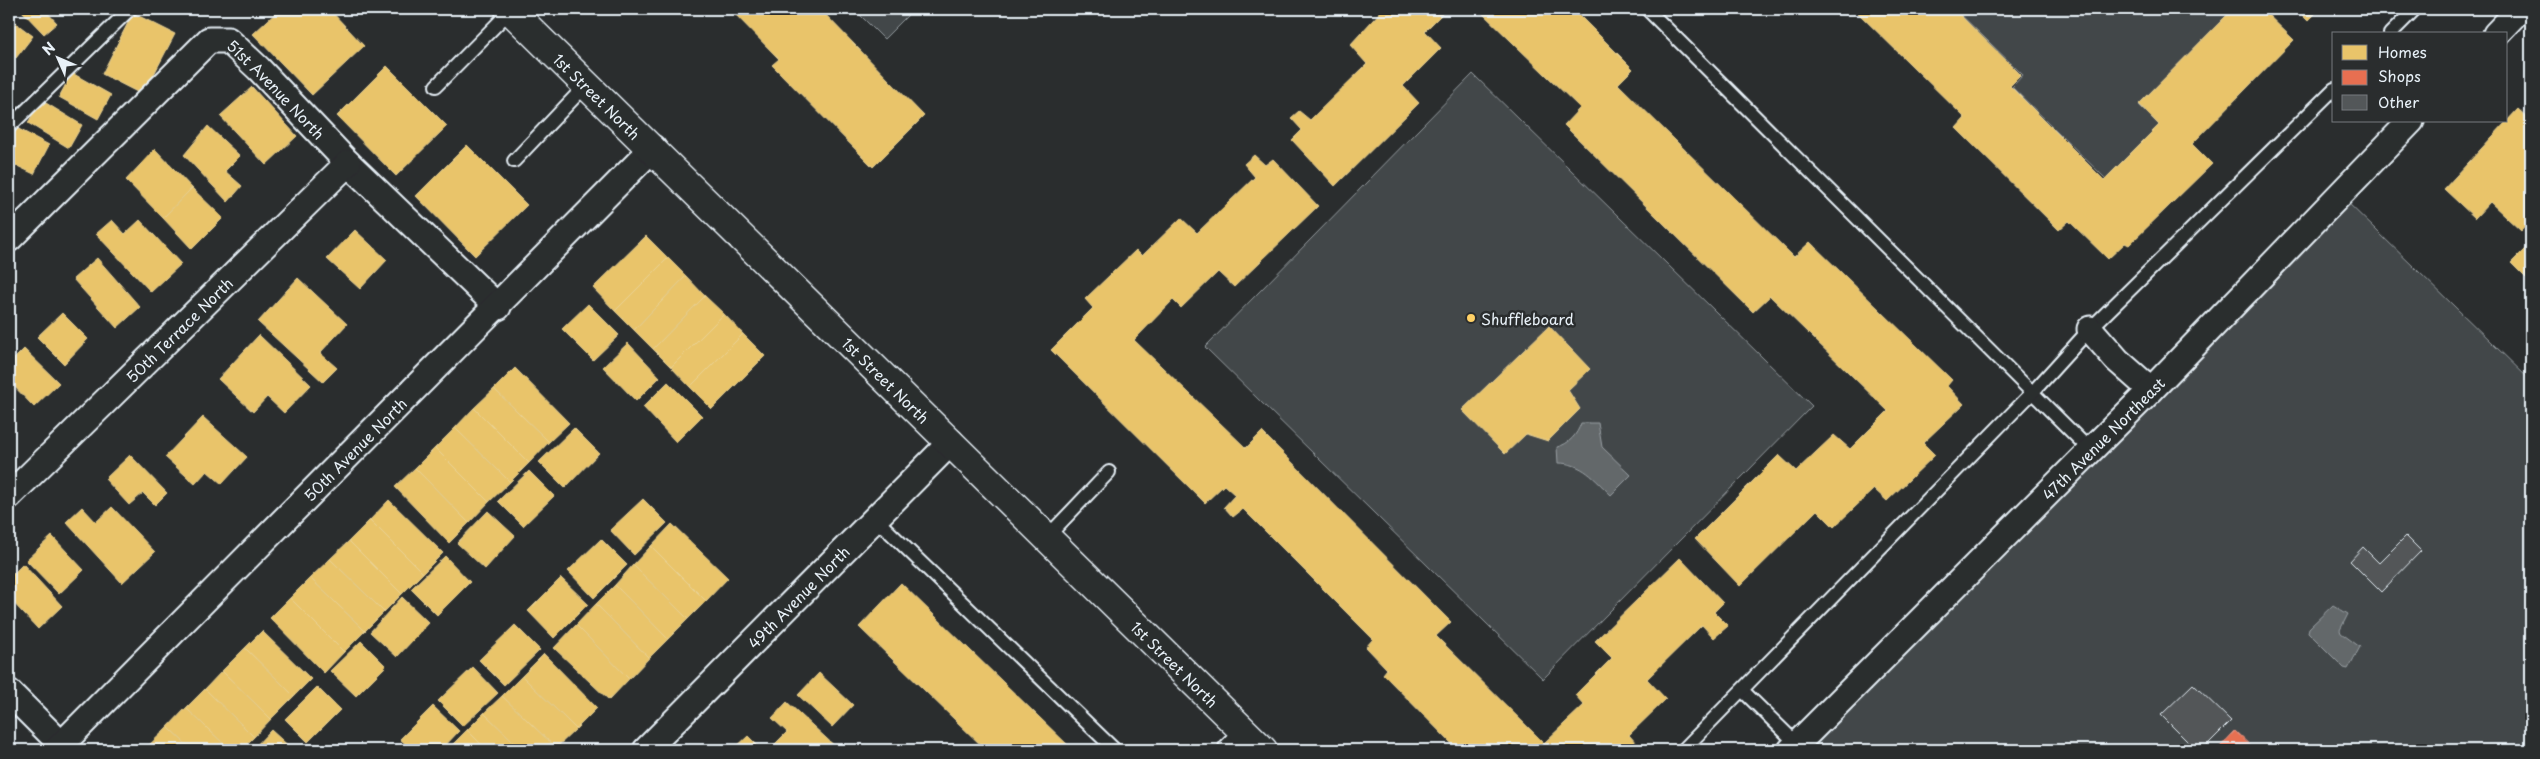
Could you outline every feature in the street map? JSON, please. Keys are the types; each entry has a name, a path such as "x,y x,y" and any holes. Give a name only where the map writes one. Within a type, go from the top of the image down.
{"street":[{"path":"2498,32 2521,9 2531,18"},
{"name":"1st Street North","path":"510,10 653,148 877,372 1047,537 1247,745"},
{"name":"51st Avenue North","path":"9,239 209,40 228,40 260,69 348,163 498,307"},
{"name":"47th Avenue Northeast","path":"1794,747 2151,390 2410,122"},
{"name":"50th Avenue North","path":"62,749 653,148"},
{"name":"50th Terrace North","path":"9,496 348,163"},
{"path":"2090,329 2117,360 2151,390"},
{"name":"49th Avenue North","path":"646,750 951,442"},
{"path":"9,692 62,749"}],"lane":[{"path":"9,127 130,9"},
{"path":"1647,9 2031,394 2090,450"},
{"path":"2392,32 2415,9"},
{"path":"436,86 510,10"},
{"path":"514,161 587,84"},
{"path":"1683,750 2031,394 2090,329 2332,91"},
{"path":"1047,537 1109,472"},
{"path":"876,519 1115,750"},
{"path":"1743,690 1794,747"}],"shaded area":[{"path":"854,9 914,9 884,39"},
{"path":"1955,9 2233,9 2139,105 2159,125 2106,179 2012,87 2023,75"},
{"path":"1473,74 1812,406 1543,679 1205,347"},
{"path":"2340,195 2531,381 2531,750 1791,750"},
{"path":"1581,423 1598,423 1602,447 1631,475 1611,495 1588,473 1574,466 1558,463 1557,447 1565,444 1572,438"},
{"path":"2333,605 2348,614 2340,630 2341,633 2360,647 2348,669 2344,668 2308,632 2309,628"}],"building: Homes":[{"path":"20,9 44,9 57,23 44,34"},
{"path":"280,9 329,9 364,46 312,95 253,34"},
{"path":"730,9 822,9 924,116 873,167 772,65 779,59"},
{"path":"1383,9 1447,9 1425,31 1441,48 1403,86 1419,103 1335,186 1292,140 1302,130 1291,118 1299,111 1310,120 1367,64 1350,45"},
{"path":"1478,9 1573,9 1633,69 1618,84 1794,257 1810,242 1952,380 1947,386 1964,404 1923,443 1935,455 1887,501 1874,489 1834,527 1817,510 1740,586 1695,539 1779,455 1796,471 1834,435 1850,449 1888,411 1770,296 1753,312 1564,125 1580,108"},
{"path":"1854,9 1954,9 2021,75 2010,86 2104,180 2159,125 2139,104 2233,9 2262,9 2294,40 2192,144 2212,164 2129,245 2125,243 2108,259 2069,221 2059,230 1956,128 1965,118"},
{"path":"2296,9 2320,9 2308,21"},
{"path":"133,13 175,34 143,95 102,74"},
{"path":"9,18 33,36 16,58 9,52"},
{"path":"387,66 447,126 396,176 337,116"},
{"path":"72,73 111,95 98,119 59,97"},
{"path":"252,87 297,136 266,165 220,116"},
{"path":"41,100 82,125 69,148 28,123"},
{"path":"2518,109 2531,121 2531,220 2521,231 2490,202 2475,218 2444,189"},
{"path":"13,126 49,145 34,174 9,162 9,135"},
{"path":"208,126 240,156 225,171 242,186 228,202 184,155"},
{"path":"467,145 527,205 475,256 416,196"},
{"path":"155,149 192,188 163,218 126,180"},
{"path":"1254,155 1265,165 1273,159 1318,206 1234,287 1218,272 1181,308 1173,300 1134,340 1246,448 1262,432 1451,622 1436,636 1544,743 1584,705 1575,695 1612,658 1595,641 1680,558 1723,603 1714,612 1728,626 1714,638 1702,625 1647,679 1666,699 1629,735 1637,744 1631,750 1458,750 1383,674 1387,669 1366,647 1373,639 1243,509 1233,517 1224,507 1235,495 1224,485 1205,503 1051,350 1093,308 1085,299 1136,250 1142,256 1181,218 1197,233 1255,177 1244,164"},
{"path":"192,188 223,218 192,249 163,218"},
{"path":"112,220 125,234 140,220 181,264 151,292 96,234"},
{"path":"355,230 387,260 360,289 327,259"},
{"path":"646,236 668,258 615,311 593,288"},
{"path":"2531,243 2531,283 2511,263"},
{"path":"97,258 140,307 117,328 73,279"},
{"path":"668,258 686,276 634,330 615,311"},
{"path":"686,276 705,296 653,349 634,330"},
{"path":"298,278 347,324 320,353 337,368 323,382 258,322"},
{"path":"705,296 724,314 671,367 653,349"},
{"path":"588,304 619,335 593,360 562,329"},
{"path":"62,313 88,339 64,364 37,337"},
{"path":"724,314 743,334 690,387 671,367"},
{"path":"1549,326 1590,369 1568,390 1580,409 1548,441 1526,434 1505,454 1462,410"},
{"path":"743,334 765,356 712,409 690,387"},
{"path":"259,335 311,385 284,413 267,397 253,412 218,379"},
{"path":"628,343 660,377 636,401 603,367"},
{"path":"24,349 59,383 34,407 9,381 9,364"},
{"path":"515,368 569,423 549,442 494,389"},
{"path":"668,382 702,416 676,442 643,407"},
{"path":"494,389 549,442 529,463 474,408"},
{"path":"474,408 529,463 510,482 455,428"},
{"path":"203,417 247,457 222,484 207,471 195,484 165,457"},
{"path":"455,428 510,482 489,502 435,448"},
{"path":"574,428 599,453 565,488 539,462"},
{"path":"435,448 489,502 469,523 415,468"},
{"path":"130,455 167,493 155,505 143,493 129,505 105,479"},
{"path":"415,468 469,523 449,543 395,487"},
{"path":"529,471 554,496 523,526 498,501"},
{"path":"643,499 667,523 634,555 610,530"},
{"path":"389,500 443,553 423,573 370,520"},
{"path":"82,507 96,522 112,507 155,552 122,583 66,522"},
{"path":"488,511 515,536 485,569 457,543"},
{"path":"370,520 423,573 402,594 349,541"},
{"path":"672,524 728,578 706,601 651,546"},
{"path":"52,536 84,570 59,594 26,560"},
{"path":"601,539 627,565 594,598 568,571"},
{"path":"349,541 402,594 384,612 330,559"},
{"path":"651,546 706,601 688,619 633,565"},
{"path":"445,556 470,582 437,615 411,589"},
{"path":"330,559 384,612 365,631 310,578"},
{"path":"23,564 62,606 38,629 9,598 9,578"},
{"path":"633,565 688,619 668,639 615,585"},
{"path":"310,578 365,631 344,652 290,598"},
{"path":"561,578 588,604 554,638 528,611"},
{"path":"901,583 1073,750 986,750 859,627"},
{"path":"615,585 668,639 649,658 596,604"},
{"path":"402,597 429,623 397,657 370,632"},
{"path":"290,598 344,652 324,673 270,618"},
{"path":"596,604 649,658 629,679 576,625"},
{"path":"515,625 540,650 504,685 479,660"},
{"path":"576,625 629,679 609,700 554,648"},
{"path":"262,631 311,679 294,696 245,648"},
{"path":"361,641 386,666 356,696 330,671"},
{"path":"245,648 294,696 271,719 222,671"},
{"path":"544,654 597,708 576,729 522,676"},
{"path":"473,667 498,693 463,726 438,701"},
{"path":"222,671 271,719 254,737 205,689"},
{"path":"819,673 853,705 832,727 798,695"},
{"path":"522,676 576,729 556,748 502,696"},
{"path":"317,687 340,710 308,742 285,719"},
{"path":"205,689 254,737 241,750 230,750 186,708"},
{"path":"502,696 556,748 554,750 522,750 484,713"},
{"path":"787,702 839,750 773,750 771,748 787,732 772,718"},
{"path":"433,706 459,731 441,750 412,750 400,739"},
{"path":"186,708 230,750 192,750 168,727"},
{"path":"484,713 522,750 487,750 467,730"},
{"path":"168,727 192,750 144,750"},
{"path":"271,730 293,750 252,750"},
{"path":"467,730 487,750 447,750"},
{"path":"748,736 762,750 733,750"}],"building: Shops":[{"path":"2235,731 2255,750 2217,750"}],"building: Other":[{"path":"2406,536 2421,551 2381,592 2350,561 2363,547 2379,563"},
{"path":"2193,684 2231,721 2202,750 2196,750 2161,715"}],"place":[{"name":"Shuffleboard","path":"1471,318"}]}
